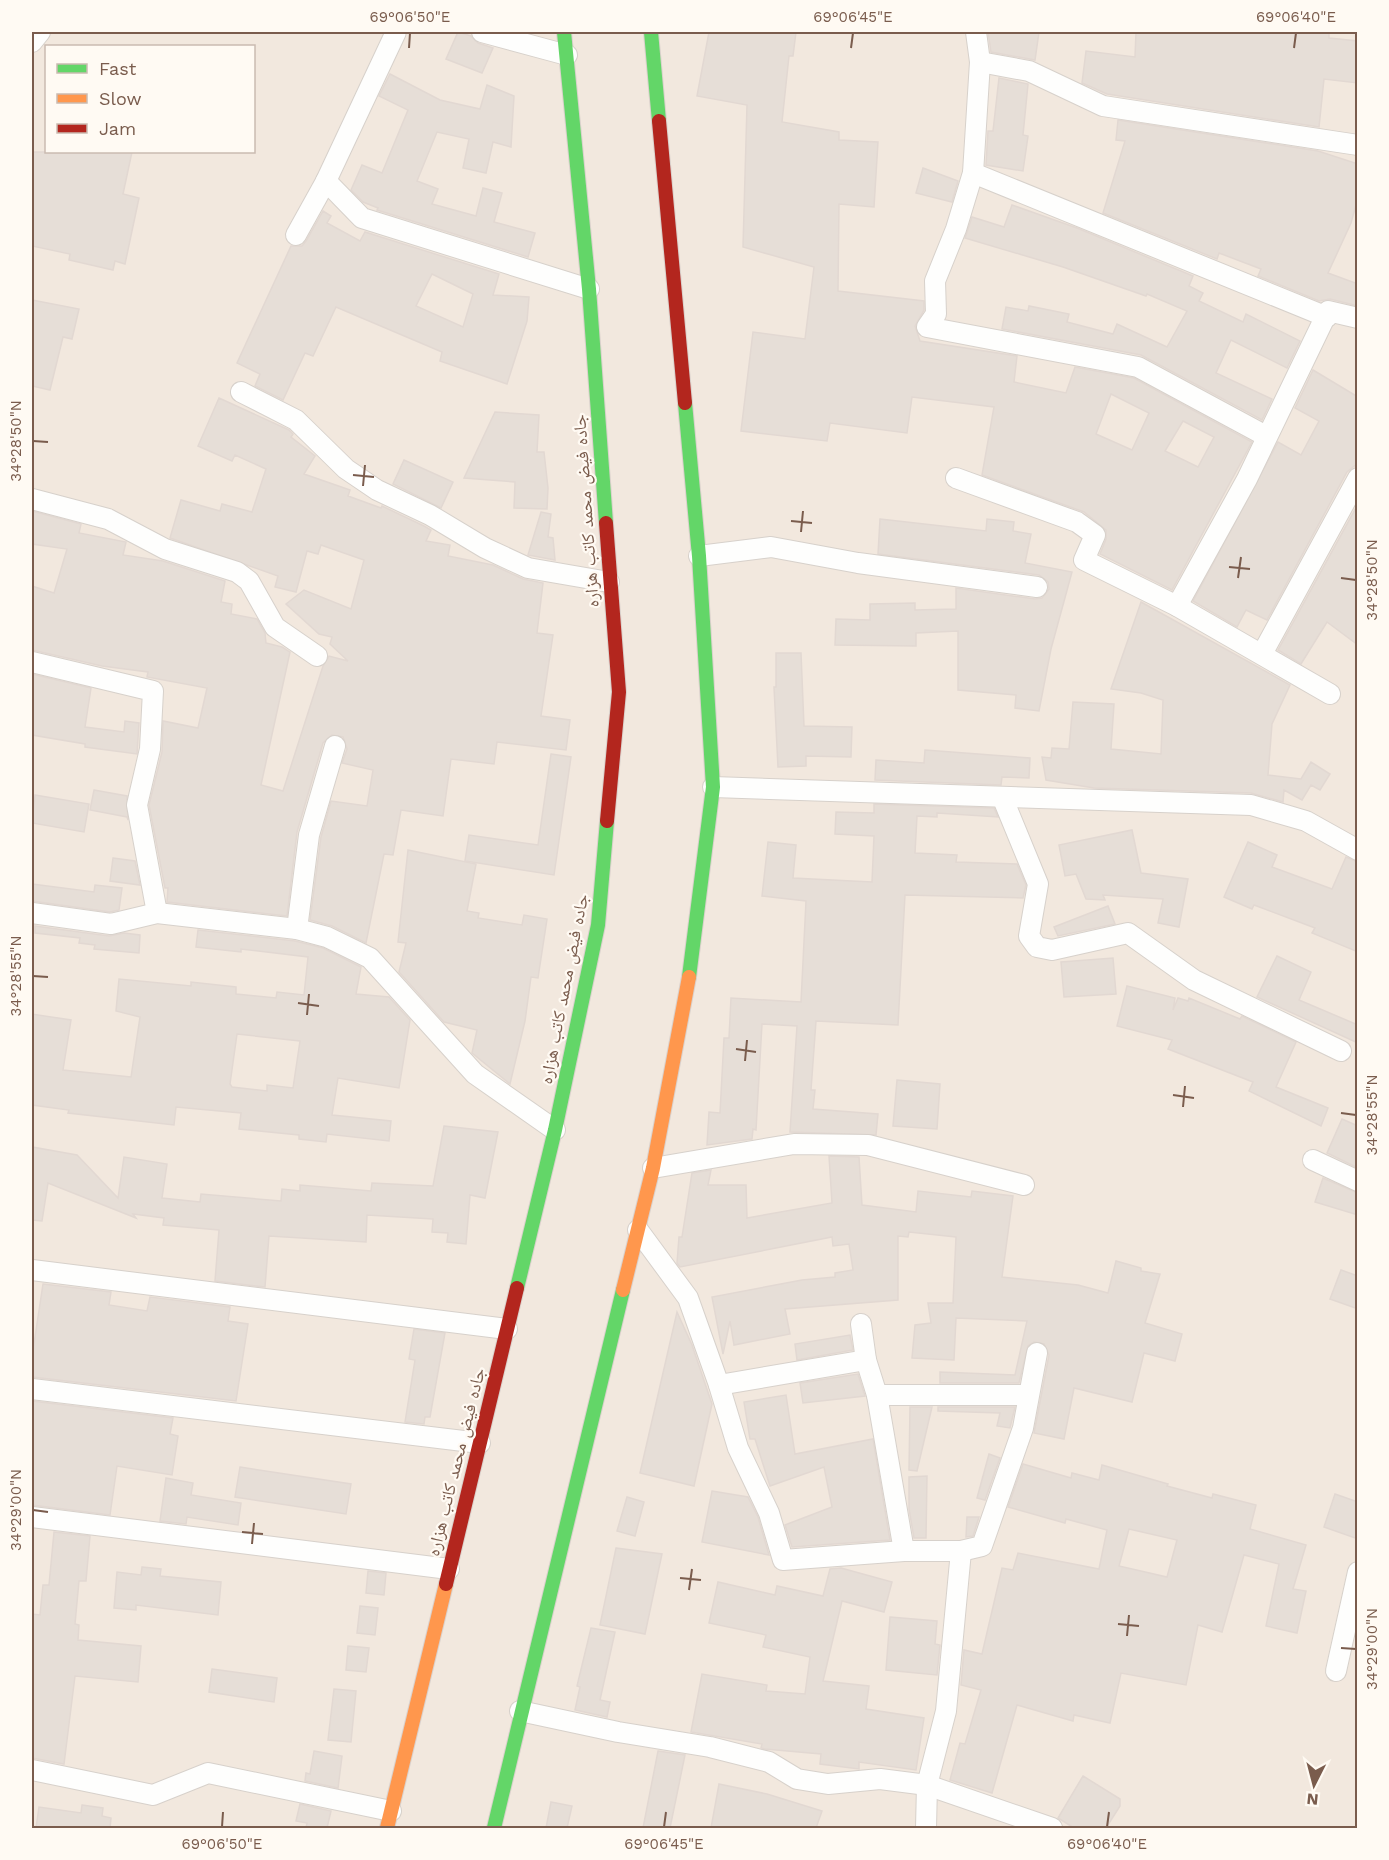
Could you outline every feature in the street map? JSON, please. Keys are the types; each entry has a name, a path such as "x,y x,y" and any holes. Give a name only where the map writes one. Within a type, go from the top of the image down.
{"main road":[{"name":"جاده فیض محمد کاتب هزاره","path":"389,1820 555,1130 598,925 619,692 609,582 589,289 564,32"},
{"path":"494,1828 520,1711 653,1168 685,1008 712,787 699,556 651,32"},
{"path":"567,54 579,39"},
{"path":"639,44 653,61"}],"street":[{"path":"32,42 40,32"},
{"path":"296,236 326,181 396,32"},
{"path":"482,32 567,54"},
{"path":"976,32 980,62 973,173 956,229 935,282 936,314 927,327 1138,367 1266,436"},
{"path":"980,62 1029,71 1102,106 1358,145"},
{"path":"973,173 1327,317"},
{"path":"326,181 362,218 589,289"},
{"path":"1177,606 1247,479 1328,311 1332,310 1358,318"},
{"path":"242,392 296,420 346,469 377,490 430,516 485,548 528,568 609,582"},
{"path":"956,478 1077,522 1095,535 1084,560 1177,606 1330,694"},
{"path":"1262,654 1356,483"},
{"path":"32,499 108,519 165,549 237,572 249,581 275,627 317,656"},
{"path":"699,556 771,547 858,563 1037,587"},
{"path":"32,662 153,691 150,749 137,805 157,913"},
{"path":"297,929 309,835 335,746"},
{"path":"712,787 1003,799 1251,805 1306,821 1358,850"},
{"path":"1003,799 1038,884 1029,936 1037,946 1052,950 1128,933 1194,980 1341,1051"},
{"path":"32,912 111,924 157,913 297,929 327,937 370,958 475,1074 555,1130"},
{"path":"653,1168 794,1144 868,1145 1024,1185"},
{"path":"1313,1160 1358,1180"},
{"path":"638,1230 688,1298 719,1385 738,1448 770,1513 783,1560 904,1551 961,1551 982,1546 1023,1428 1038,1353"},
{"path":"32,1270 507,1329"},
{"path":"861,1324 866,1360 877,1395 904,1551"},
{"path":"719,1385 866,1360"},
{"path":"32,1389 480,1443"},
{"path":"877,1395 1028,1395"},
{"path":"32,1517 449,1569"},
{"path":"926,1828 927,1785 946,1711 961,1551"},
{"path":"1336,1671 1356,1582"},
{"path":"520,1711 618,1732 710,1748 769,1762 797,1779 828,1784 880,1779 927,1785 1052,1828"},
{"path":"32,1770 153,1795 208,1773 389,1820"}],"shaded area":[{"path":"32,32 1357,32 1357,1828 32,1828"}],"building":[{"path":"458,32 493,48 482,73 446,59"},
{"path":"709,32 796,32 793,56 789,56 782,122 839,132 839,140 878,142 874,207 839,204 838,291 924,301 924,310 915,326 920,341 1017,356 1014,382 1066,393 1075,367 1134,378 1252,442 1172,590 1100,554 1106,539 1106,530 1084,512 982,475 994,407 912,397 907,433 830,423 827,441 741,431 753,332 805,339 814,267 743,247 747,105 697,96","holes":["1111,394 1149,413 1132,450 1096,434","1183,421 1214,437 1198,467 1165,451"]},
{"path":"988,32 1039,32 1035,60 991,52"},
{"path":"1136,32 1329,32 1329,38 1358,41 1358,83 1324,79 1319,127 1107,94 1082,83 1086,51 1135,57"},
{"path":"390,74 440,100 480,109 487,85 514,96 511,147 493,142 486,173 463,168 469,139 437,132 417,181 438,189 432,204 476,216 483,188 502,193 494,222 535,233 528,257 377,210 378,208 363,202 351,190 362,165 382,173 408,110 379,96"},
{"path":"999,78 1028,84 1023,135 1028,136 1023,171 986,165 988,131 993,131"},
{"path":"1118,120 1318,151 1358,164 1358,198 1351,223 1328,273 1358,284 1358,306 1330,299 1319,301 1258,276 1261,269 1219,253 1217,259 1103,213 1125,141 1116,140"},
{"path":"32,152 132,153 123,194 139,198 125,264 115,261 113,270 69,260 70,254 32,246"},
{"path":"923,168 958,181 952,202 916,193"},
{"path":"1012,205 1077,228 1193,276 1189,286 1203,293 1199,301 1243,322 1246,314 1300,341 1287,368 1231,340 1216,373 1272,399 1262,420 1141,355 1002,329 1006,307 1028,311 1029,306 1069,314 1067,322 1113,334 1117,324 1167,347 1187,311 1147,294 1146,296 1063,267 965,238 972,217 1004,227"},
{"path":"323,211 331,216 327,223 360,241 365,232 499,274 493,295 529,297 527,321 507,384 440,361 442,352 336,307 313,356 305,353 283,400 255,386 260,374 237,363 291,246 302,246","holes":["432,274 473,294 463,327 416,306"]},
{"path":"32,300 79,309 72,339 63,337 50,390 32,386"},
{"path":"1313,370 1358,397 1358,463 1347,472 1267,620 1246,610 1237,627 1193,601 1278,442 1301,455 1319,421 1295,408"},
{"path":"219,398 289,430 293,434 291,437 315,456 304,474 350,490 348,496 381,508 382,506 424,526 431,530 426,541 450,545 448,556 493,565 523,579 543,583 537,633 553,635 541,716 570,720 566,750 497,742 494,764 451,759 443,816 401,810 393,855 384,854 366,943 332,926 310,920 321,837 331,801 367,806 373,770 342,763 347,749 343,737 332,735 323,743 297,832 287,916 167,902 168,888 165,888 149,805 162,752 163,721 198,728 207,688 147,677 148,672 102,666 32,650 32,586 54,593 67,549 32,544 32,511 81,524 79,533 126,542 123,555 163,561 225,581 221,602 232,604 231,614 257,619 265,633 266,643 282,647 290,652 261,785 283,791 323,666 329,656 348,661 330,644 332,637 319,634 286,604 304,590 351,609 364,560 321,545 318,554 307,551 296,592 275,587 278,576 170,538 181,500 220,511 222,504 252,512 266,469 235,455 232,461 198,446"},
{"path":"495,412 539,415 537,452 544,452 548,488 547,509 514,508 515,482 464,478"},
{"path":"404,460 453,482 441,508 393,484"},
{"path":"1358,504 1358,645 1327,622 1301,664 1278,650"},
{"path":"541,512 551,514 548,537 553,538 555,560 528,555"},
{"path":"880,519 986,531 987,519 1014,522 1013,531 1031,534 1025,563 1072,572 1051,649 1039,711 1015,708 1016,695 958,690 958,631 916,633 916,646 835,645 836,619 870,620 870,604 915,603 915,610 956,609 956,588 1035,599 1042,598 1049,589 1048,582 1039,575 878,554"},
{"path":"1141,602 1290,685 1272,724 1268,775 1301,779 1311,762 1330,774 1320,790 1311,785 1302,800 1284,790 1283,802 1251,793 1094,788 1046,780 1042,757 1051,758 1052,748 1069,749 1073,702 1114,704 1111,749 1161,754 1163,700 1141,693 1111,689"},
{"path":"776,653 801,653 804,726 852,727 851,757 806,756 806,766 778,767 774,687 776,687"},
{"path":"32,674 91,688 85,727 124,732 125,721 139,723 137,754 85,747 85,744 32,735"},
{"path":"925,750 1030,758 1029,778 1002,777 1001,785 875,780 876,760 924,763"},
{"path":"551,754 571,757 554,875 465,861 469,835 538,845"},
{"path":"94,790 127,796 128,820 127,817 90,810"},
{"path":"35,795 89,804 84,832 32,823"},
{"path":"874,804 994,808 998,817 937,813 937,817 917,816 915,853 957,855 956,862 1017,864 1026,885 1023,898 905,895 898,1025 816,1021 811,1090 815,1090 813,1109 878,1114 876,1135 790,1132 797,1026 762,1024 756,1130 753,1129 752,1139 707,1145 709,1112 720,1113 724,1038 729,1038 731,998 801,1002 806,901 762,896 768,842 796,845 793,878 872,882 874,836 835,834 836,812 874,813"},
{"path":"1132,830 1141,873 1188,879 1179,927 1158,923 1163,899 1103,895 1105,900 1086,899 1076,874 1065,876 1059,845"},
{"path":"1248,842 1277,855 1272,867 1332,889 1346,857 1358,862 1358,952 1312,933 1315,928 1254,905 1252,909 1224,897"},
{"path":"408,850 476,864 467,911 479,913 478,918 522,925 524,915 547,919 538,978 531,977 525,1021 510,1084 472,1053 477,1030 444,1022 399,972 406,943 398,942"},
{"path":"113,858 135,861 140,885 110,881"},
{"path":"32,884 94,892 95,885 122,888 119,910 110,912 32,901"},
{"path":"1108,906 1115,924 1058,936 1054,927"},
{"path":"35,926 109,936 124,933 140,935 139,953 94,949 95,945 79,943 80,938 35,933"},
{"path":"198,930 295,941 323,948 361,967 356,994 389,997 410,1020 399,1088 338,1078 332,1115 391,1121 389,1141 327,1134 326,1142 299,1139 299,1135 239,1129 241,1113 176,1107 174,1125 68,1113 69,1110 32,1105 32,1014 71,1020 63,1070 131,1077 140,1017 116,1011 119,979 191,986 191,982 236,987 236,994 276,998 277,992 304,995 308,957 241,949 241,952 196,947","holes":["237,1034 300,1041 293,1088 267,1085 267,1091 232,1087 230,1084"]},
{"path":"1277,956 1311,972 1299,1000 1358,1025 1358,1043 1257,997"},
{"path":"1113,958 1116,994 1064,997 1061,962"},
{"path":"1127,986 1175,998 1173,1010 1178,998 1188,1001 1189,998 1240,1019 1242,1016 1296,1042 1276,1087 1328,1108 1321,1126 1249,1091 1253,1082 1168,1049 1172,1040 1117,1026"},
{"path":"897,1080 940,1084 937,1129 893,1126"},
{"path":"1342,1119 1358,1126 1358,1168 1327,1153"},
{"path":"444,1126 498,1132 485,1198 470,1195 466,1244 447,1242 448,1233 432,1232 433,1219 367,1215 366,1242 269,1236 265,1287 215,1281 219,1230 163,1225 164,1218 133,1214 136,1218 48,1183 42,1221 32,1220 32,1147 77,1155 118,1198 124,1157 167,1164 162,1198 200,1202 201,1194 281,1201 282,1189 300,1191 300,1185 371,1191 372,1183 433,1186"},
{"path":"829,1156 859,1157 862,1205 916,1212 918,1191 971,1197 972,1191 1013,1196 1002,1277 1078,1285 1108,1293 1116,1261 1141,1268 1141,1271 1160,1274 1145,1323 1182,1334 1175,1361 1144,1353 1132,1402 1074,1388 1064,1439 1034,1433 1049,1355 1044,1344 1034,1342 1028,1346 1019,1383 940,1383 940,1372 1015,1375 1027,1321 956,1318 954,1360 912,1358 915,1325 931,1323 928,1303 953,1303 956,1237 909,1232 908,1237 898,1236 898,1300 785,1309 790,1334 734,1345 730,1321 723,1354 712,1297 802,1280 835,1277 835,1273 853,1270 849,1244 833,1246 832,1237 680,1267 677,1263 679,1237 682,1237 692,1173 711,1170 708,1185 746,1185 747,1218 832,1203"},
{"path":"1323,1178 1358,1193 1358,1215 1315,1202"},
{"path":"1341,1270 1358,1276 1358,1309 1330,1299"},
{"path":"43,1284 111,1292 109,1305 147,1311 150,1297 230,1307 228,1321 248,1324 236,1401 32,1377 32,1357"},
{"path":"677,1312 692,1345 712,1404 694,1486 640,1473"},
{"path":"414,1329 445,1333 430,1417 425,1417 424,1424 405,1422 415,1360 409,1359"},
{"path":"850,1335 853,1350 797,1360 795,1344"},
{"path":"858,1374 865,1396 803,1403 800,1383"},
{"path":"786,1395 795,1454 873,1439 890,1540 792,1547 785,1525 832,1507 824,1467 770,1486 755,1439 750,1439 744,1402"},
{"path":"32,1401 173,1418 170,1434 178,1436 172,1475 117,1466 110,1515 32,1505"},
{"path":"910,1407 932,1407 917,1471 909,1470"},
{"path":"938,1407 1015,1407 1010,1428 997,1426 1000,1413 938,1411"},
{"path":"989,1454 1000,1458 985,1500 977,1498"},
{"path":"1023,1464 1071,1478 1072,1473 1099,1480 1102,1465 1212,1498 1213,1494 1256,1505 1250,1529 1306,1545 1293,1589 1306,1591 1297,1633 1266,1626 1279,1564 1244,1555 1222,1632 1198,1625 1186,1685 1121,1673 1110,1723 1074,1715 1073,1721 1017,1705 992,1793 950,1780 960,1743 965,1744 981,1690 961,1685 964,1650 982,1654 1002,1568 1013,1570 1018,1553 1099,1569 1107,1530 1066,1519 1065,1523 1008,1507","holes":["1129,1529 1177,1540 1167,1577 1119,1566"]},
{"path":"240,1467 351,1484 346,1514 235,1497"},
{"path":"927,1476 926,1538 914,1538 909,1509 909,1477"},
{"path":"166,1478 193,1483 191,1495 241,1503 238,1525 187,1517 186,1524 160,1521"},
{"path":"712,1491 748,1497 758,1517 769,1555 702,1542"},
{"path":"1335,1494 1358,1502 1358,1539 1324,1527"},
{"path":"627,1497 644,1502 635,1536 617,1531"},
{"path":"967,1517 979,1517 973,1536 966,1537"},
{"path":"54,1532 90,1536 86,1581 79,1581 75,1624 79,1625 78,1640 141,1646 138,1682 75,1676 64,1764 32,1758 32,1614 40,1615 43,1585 49,1585"},
{"path":"616,1548 662,1554 645,1634 600,1625"},
{"path":"142,1567 161,1569 160,1576 221,1582 218,1615 136,1605 136,1610 114,1608 117,1572 141,1575"},
{"path":"841,1568 892,1582 884,1612 842,1601 823,1681 869,1686 866,1709 924,1718 916,1770 859,1762 859,1769 820,1764 821,1754 765,1749 761,1748 762,1744 691,1732 702,1674 767,1685 766,1691 805,1694 810,1657 763,1647 766,1635 709,1623 718,1582 775,1595 777,1586 823,1596 830,1569"},
{"path":"368,1571 386,1573 384,1595 366,1593"},
{"path":"360,1606 378,1608 375,1635 357,1633"},
{"path":"890,1617 937,1621 935,1644 940,1645 937,1675 886,1670"},
{"path":"591,1628 615,1632 600,1700 610,1702 607,1717 575,1710 580,1687 577,1686"},
{"path":"348,1646 369,1648 366,1672 346,1670"},
{"path":"212,1669 277,1678 274,1702 209,1692"},
{"path":"334,1689 356,1691 351,1742 328,1740"},
{"path":"314,1751 342,1756 338,1788 305,1781 306,1773 310,1774"},
{"path":"658,1751 685,1755 670,1828 643,1828"},
{"path":"1083,1776 1120,1799 1120,1806 1106,1828 1074,1828 1058,1818"},
{"path":"719,1784 767,1794 822,1811 816,1828 711,1828"},
{"path":"551,1802 572,1806 567,1828 546,1828"},
{"path":"300,1804 331,1811 327,1828 306,1828 307,1823 296,1821"},
{"path":"82,1805 103,1808 102,1816 111,1818 110,1828 36,1828 39,1807 81,1813"}],"traffic: fast":[{"path":"564,32 589,289 606,523"},
{"path":"651,32 659,121"},
{"path":"685,403 699,556 713,787 689,977"},
{"path":"517,1288 555,1130 598,925 607,821"},
{"path":"494,1828 623,1290"}],"traffic: slow":[{"path":"623,1290 653,1168 689,977"},
{"path":"387,1828 446,1584"}],"traffic: jam":[{"path":"659,121 685,403"},
{"path":"606,523 619,692 607,821"},
{"path":"446,1584 517,1288"}]}
